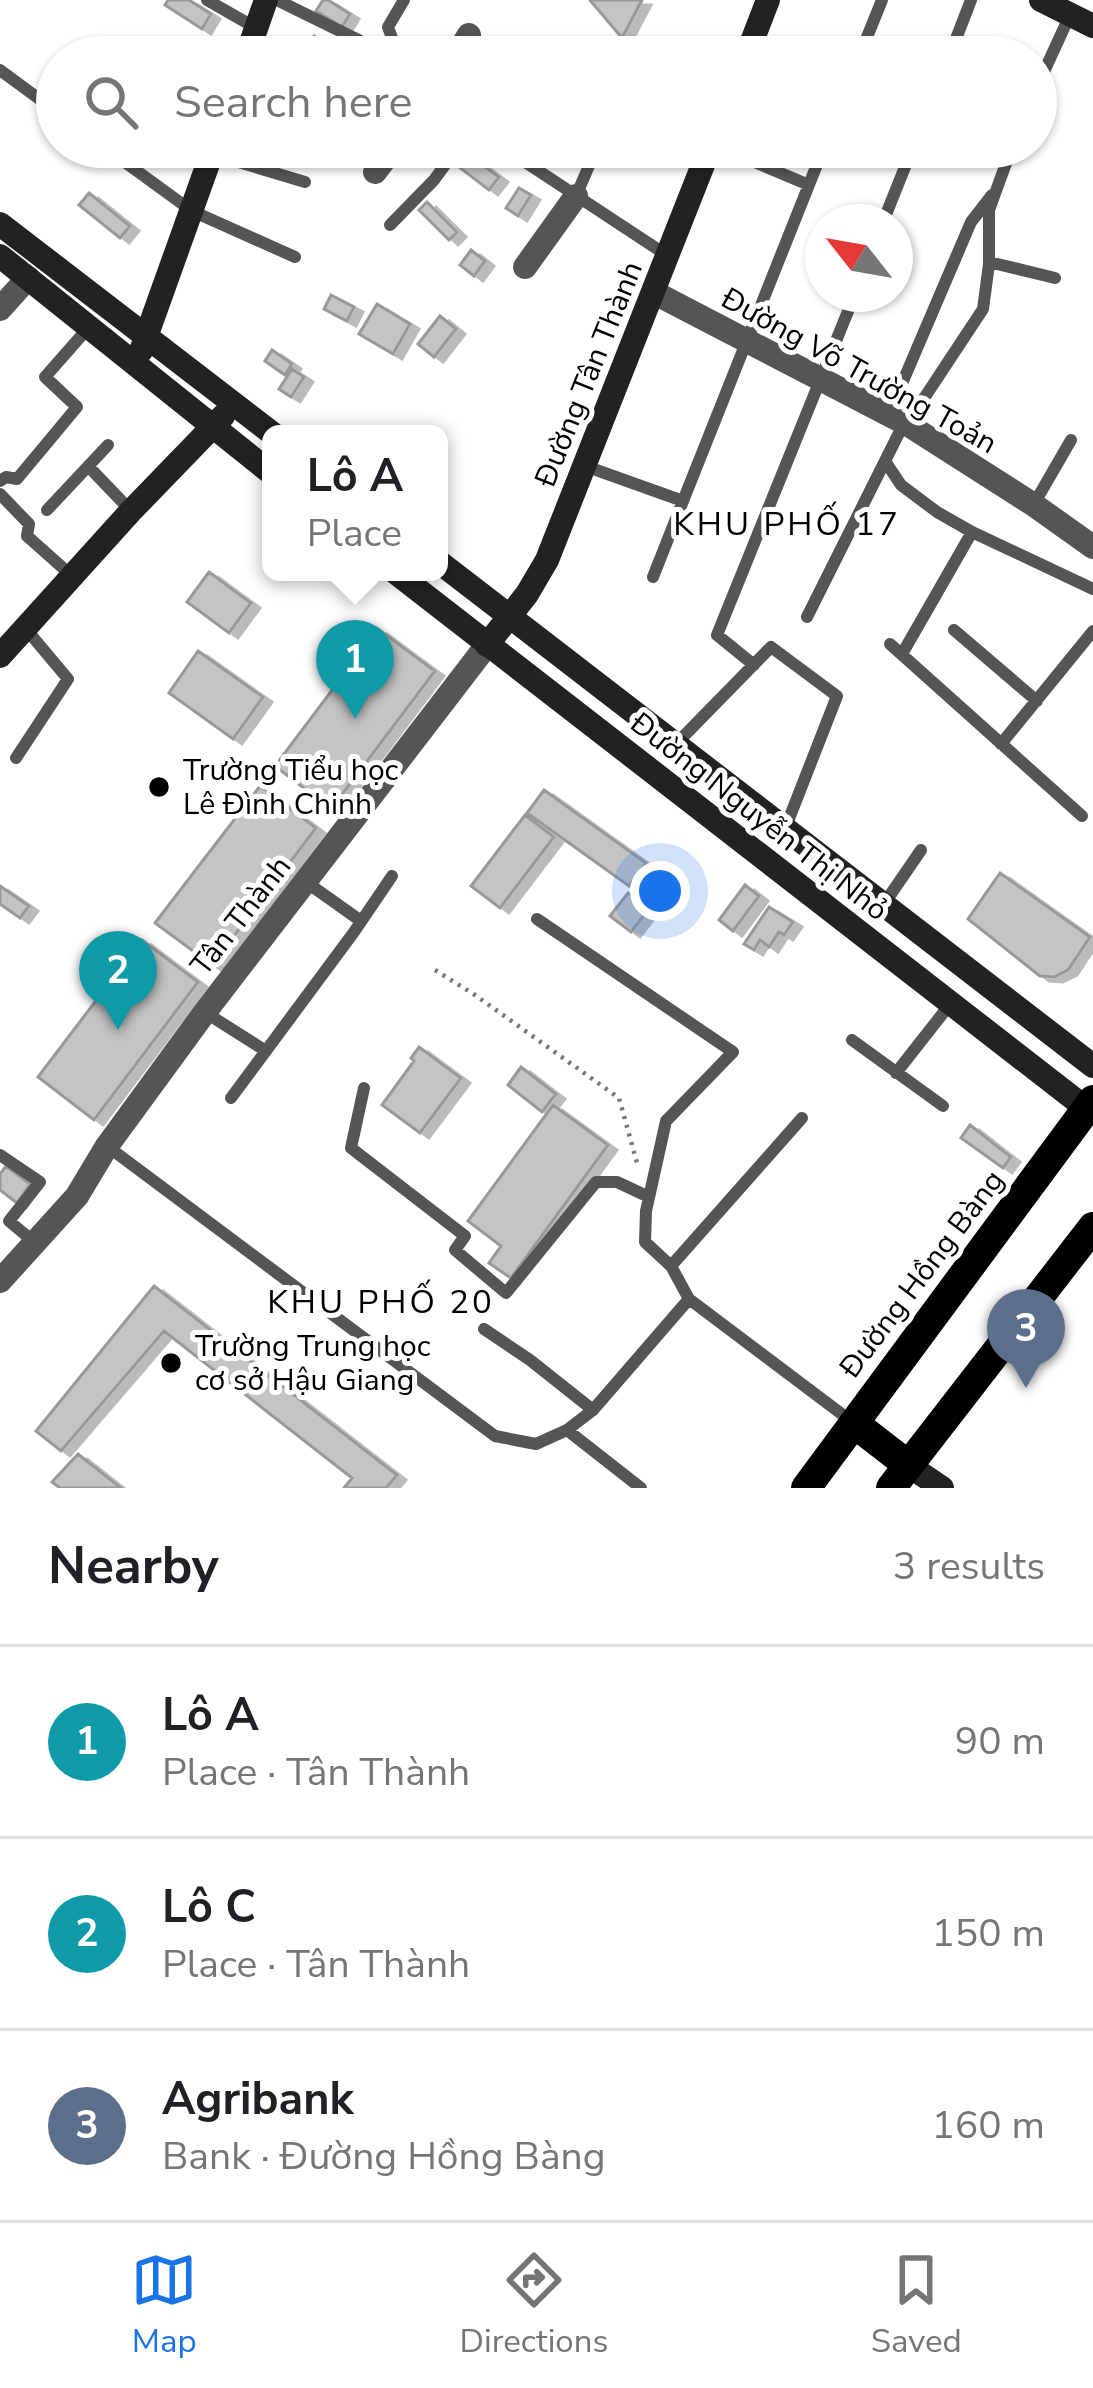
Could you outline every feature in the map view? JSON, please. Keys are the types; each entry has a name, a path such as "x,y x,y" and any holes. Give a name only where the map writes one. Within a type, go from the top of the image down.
{"main road":[{"path":"253,36 266,0"},
{"path":"754,36 768,0"},
{"path":"1041,0 1086,20"},
{"path":"135,364 207,168"},
{"name":"Đường Tân Thành","path":"487,645 541,573 706,168"},
{"path":"0,224 262,426"},
{"path":"0,256 262,466"},
{"path":"0,656 234,404"},
{"name":"Đường Nguyễn Thị Nhỏ","path":"448,569 1093,1066"},
{"name":"Đường Nguyễn Thị Nhỏ","path":"406,581 951,1004 1091,1107"},
{"name":"Đường Hồng Bàng","path":"806,1488 1091,1107"},
{"path":"900,1476 1093,1227"},
{"path":"855,1424 900,1476 942,1488"}],"street":[{"path":"375,172 378,168"},
{"path":"525,267 576,196"},
{"path":"0,309 28,278"},
{"name":"Đường Võ Trường Toản","path":"653,292 900,421 1093,547"},
{"name":"Tân Thành","path":"0,1281 77,1196 107,1146 205,1012 487,645"}],"lane":[{"path":"207,0 256,28"},
{"path":"277,0 352,36"},
{"path":"390,36 388,27 404,0"},
{"path":"867,36 882,0"},
{"path":"957,36 971,0"},
{"path":"1057,60 1086,20"},
{"path":"0,70 36,97"},
{"path":"132,168 192,212 296,257"},
{"path":"265,168 305,182"},
{"path":"391,225 442,168"},
{"path":"534,168 668,256"},
{"path":"576,196 588,168"},
{"path":"767,168 809,185"},
{"path":"652,577 816,168"},
{"path":"891,204 905,168"},
{"path":"900,421 983,309 989,210 1004,168"},
{"path":"807,616 885,461 971,222 996,191"},
{"path":"989,262 1054,278"},
{"path":"754,665 717,634 848,312"},
{"path":"0,481 17,479 77,407 45,377 89,326"},
{"path":"1034,505 1072,440"},
{"path":"47,510 108,445"},
{"path":"885,461 914,497 972,532 1093,590"},
{"path":"88,466 131,511"},
{"path":"585,466 683,501"},
{"path":"0,494 29,524 27,536 72,576"},
{"path":"902,654 972,532"},
{"path":"16,758 68,679 25,628"},
{"path":"954,630 1037,701"},
{"path":"1000,744 1093,632"},
{"path":"890,644 1082,815"},
{"path":"675,744 771,647 837,696 785,829"},
{"path":"883,905 921,850"},
{"path":"231,1098 392,876"},
{"path":"306,882 362,921"},
{"path":"537,919 733,1052 666,1121 649,1197 645,1242 670,1266 689,1299 855,1424"},
{"path":"896,1073 951,1004"},
{"path":"205,1012 266,1051"},
{"path":"852,1040 943,1106"},
{"path":"364,1088 351,1148 465,1236 455,1250 506,1293 596,1182 617,1182 649,1197"},
{"path":"670,1266 802,1118"},
{"path":"107,1146 495,1436 536,1444 567,1430 593,1410 689,1299"},
{"path":"0,1155 40,1182 9,1221 35,1243"},
{"path":"484,1329 593,1410"},
{"path":"567,1430 641,1488"}],"path":[{"path":"435,970 619,1098 649,1197"}],"building":[{"path":"168,0 189,0 211,14 202,29 165,5"},
{"path":"323,0 350,14 342,27 316,11"},
{"path":"590,0 642,0 620,36"},
{"path":"460,168 487,168 499,177 489,190"},
{"path":"519,188 531,195 518,216 506,208"},
{"path":"89,193 130,226 120,238 79,205"},
{"path":"427,202 457,232 449,240 419,210"},
{"path":"471,250 485,261 474,276 460,265"},
{"path":"331,295 354,307 347,321 324,309"},
{"path":"377,304 410,324 393,354 359,334"},
{"path":"440,316 456,329 434,357 418,344"},
{"path":"272,350 292,364 285,375 265,361"},
{"path":"292,369 304,377 291,397 279,389"},
{"path":"209,572 251,603 229,633 187,602"},
{"path":"378,629 435,671 331,809 275,766"},
{"path":"198,651 263,697 233,739 169,693"},
{"path":"260,786 316,828 212,965 155,923"},
{"path":"544,790 646,863 629,886 527,813"},
{"path":"525,815 554,837 500,908 471,886"},
{"path":"1000,873 1090,937 1068,970 1054,977 1040,976 968,919"},
{"path":"745,885 759,896 733,931 719,920"},
{"path":"0,886 29,906 20,918 0,904"},
{"path":"628,893 649,909 631,932 610,916"},
{"path":"769,907 793,922 769,947 760,940 754,950 744,944"},
{"path":"142,940 198,982 94,1120 38,1077"},
{"path":"419,1047 461,1078 420,1133 382,1105"},
{"path":"521,1067 556,1094 542,1112 508,1085"},
{"path":"553,1105 608,1145 511,1278 489,1263 501,1246 468,1221"},
{"path":"970,1125 1011,1157 1003,1168 961,1138"},
{"path":"6,1166 30,1184 17,1203 0,1190 0,1174"},
{"path":"154,1286 397,1475 386,1488 344,1488 352,1478 164,1331 61,1451 36,1431"},
{"path":"78,1454 121,1488 60,1488 52,1482"}],"place":[{"name":"Lô A","path":"355,719"},
{"name":"Trường Tiểu học Lê Đình Chinh","path":"159,787"},
{"name":"Lô C","path":"118,1030"},
{"name":"Trường Trung học cơ sở Hậu Giang","path":"171,1363"},
{"name":"Agribank","path":"1026,1388"}],"district":[{"name":"KHU PHỐ 17","path":"787,524"},
{"name":"KHU PHỐ 20","path":"381,1302"}]}
